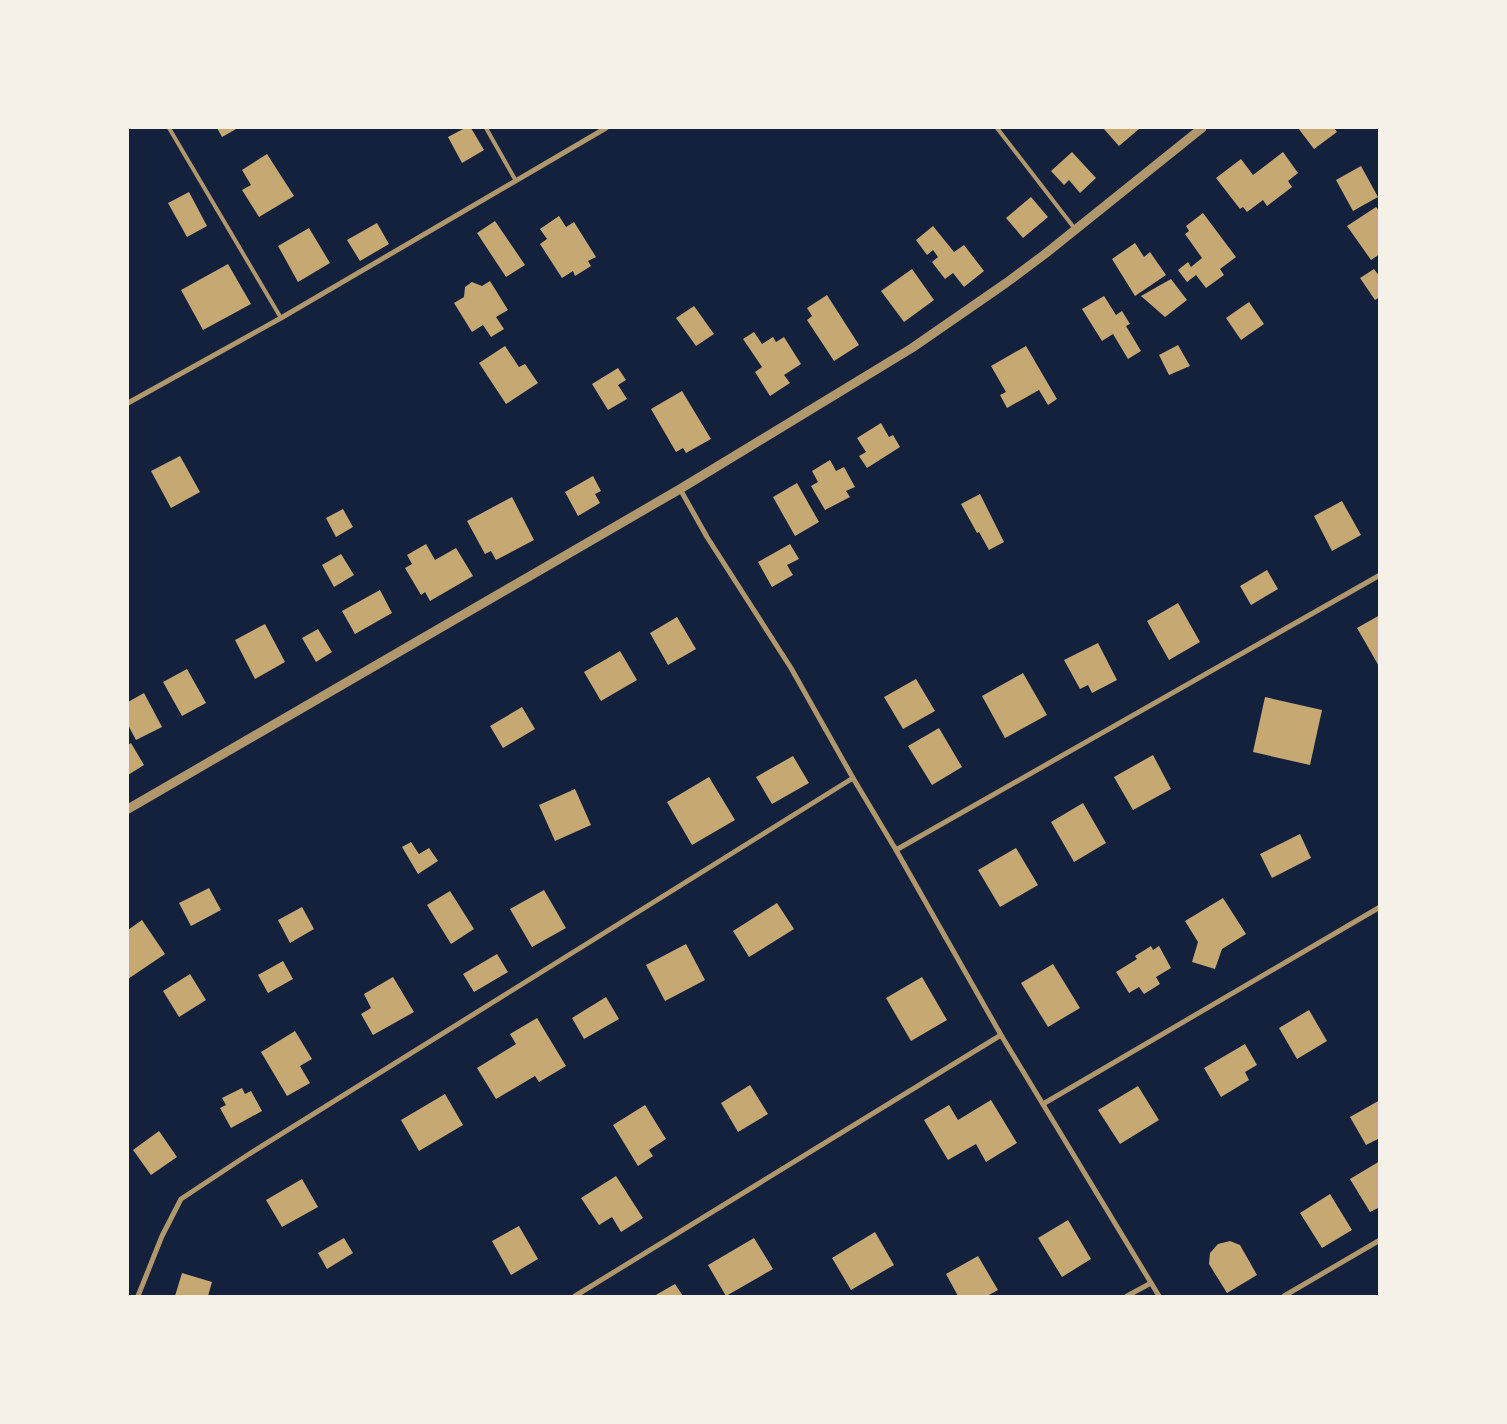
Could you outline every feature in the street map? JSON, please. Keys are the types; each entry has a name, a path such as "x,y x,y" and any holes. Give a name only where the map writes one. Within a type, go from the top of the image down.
{"street":[{"path":"128,403 280,318 606,128"},
{"path":"128,809 680,489 912,348 1006,284 1202,128"},
{"path":"680,489 707,537 791,668 1001,1035 1159,1296"},
{"path":"896,850 1380,575"},
{"path":"138,1296 162,1236 181,1198 853,778"},
{"path":"1043,1104 1380,908"},
{"path":"575,1296 1001,1035"},
{"path":"1284,1296 1380,1240"},
{"path":"1127,1296 1151,1283"}],"lane":[{"path":"169,128 280,318"},
{"path":"486,128 516,181"},
{"path":"997,128 1076,230"}],"building":[{"path":"217,128 238,128 222,137"},
{"path":"465,128 471,128 484,150 462,163 448,137"},
{"path":"1103,128 1138,128 1139,129 1119,146"},
{"path":"1298,128 1334,128 1337,132 1314,149"},
{"path":"1072,152 1096,178 1080,193 1069,180 1064,185 1051,171"},
{"path":"1283,152 1298,173 1288,181 1292,187 1267,206 1263,200 1247,212 1243,207 1240,209 1216,178 1241,159 1253,175"},
{"path":"267,154 294,196 259,217 242,190 251,185 242,170"},
{"path":"1361,166 1378,197 1353,211 1336,180"},
{"path":"189,192 207,226 187,237 168,203"},
{"path":"1031,197 1048,217 1023,238 1006,218"},
{"path":"1376,207 1380,211 1380,254 1371,260 1347,226"},
{"path":"1203,213 1236,257 1220,269 1224,275 1206,288 1196,275 1187,282 1178,270 1188,262 1191,267 1202,258 1185,234 1189,231 1186,226"},
{"path":"559,216 566,227 574,222 596,257 588,261 591,266 575,276 573,271 562,278 540,244 547,239 540,229"},
{"path":"495,221 525,265 506,277 477,233"},
{"path":"377,223 389,244 360,261 347,240"},
{"path":"933,226 954,252 964,245 984,271 964,287 953,273 945,279 932,262 938,257 933,250 927,255 916,240"},
{"path":"309,228 330,263 298,282 278,246"},
{"path":"1135,243 1144,257 1150,252 1166,275 1135,296 1112,259"},
{"path":"228,264 251,304 203,330 181,290"},
{"path":"912,269 934,300 904,322 881,291"},
{"path":"1374,269 1380,277 1380,297 1375,300 1360,278"},
{"path":"1171,279 1187,300 1165,317 1141,296"},
{"path":"490,281 508,310 496,317 504,329 491,337 483,325 472,332 454,303 464,297 465,287 472,282 482,286"},
{"path":"827,295 859,345 834,361 807,320 812,316 807,308"},
{"path":"1104,296 1116,315 1122,311 1130,324 1126,326 1141,351 1128,359 1113,334 1102,341 1082,309"},
{"path":"1249,302 1264,324 1241,340 1226,318"},
{"path":"694,306 714,334 696,346 676,318"},
{"path":"754,332 762,344 773,337 776,342 784,337 801,364 784,375 790,383 770,396 755,372 762,367 743,339"},
{"path":"1178,345 1190,366 1169,375 1159,355"},
{"path":"505,346 519,367 525,364 538,383 506,404 479,363"},
{"path":"1026,346 1057,399 1048,405 1039,390 1007,408 1000,395 1006,392 991,366"},
{"path":"618,368 626,380 618,385 627,399 608,410 592,384"},
{"path":"682,391 711,439 686,453 683,448 676,452 651,409"},
{"path":"881,423 889,437 893,435 900,447 867,468 859,456 866,452 857,438"},
{"path":"180,456 200,492 171,508 151,471"},
{"path":"830,460 836,471 844,467 855,487 846,491 850,497 825,510 811,486 818,482 812,471"},
{"path":"593,476 601,491 595,494 600,503 578,516 565,492"},
{"path":"797,483 819,522 795,536 773,497"},
{"path":"980,494 1004,542 989,550 961,504"},
{"path":"512,497 534,540 496,560 491,551 485,554 467,521"},
{"path":"1342,501 1361,535 1332,551 1314,516"},
{"path":"343,509 353,527 336,537 326,518"},
{"path":"426,544 435,560 456,548 473,576 430,601 425,592 421,595 405,568 412,564 407,555"},
{"path":"790,544 799,559 787,565 793,575 772,587 758,562"},
{"path":"341,554 354,575 334,587 322,565"},
{"path":"1267,570 1278,589 1251,605 1240,586"},
{"path":"380,590 392,613 355,634 342,611"},
{"path":"1178,603 1200,642 1169,660 1147,621"},
{"path":"1380,615 1380,668 1357,628"},
{"path":"677,617 696,649 668,665 650,633"},
{"path":"265,624 285,662 255,679 235,640"},
{"path":"318,629 332,652 316,662 302,638"},
{"path":"1098,643 1117,680 1092,693 1088,685 1080,689 1064,660"},
{"path":"620,651 637,680 601,701 584,672"},
{"path":"187,669 206,703 182,716 163,682"},
{"path":"1023,673 1047,715 1005,738 982,696"},
{"path":"916,679 935,711 903,729 884,697"},
{"path":"144,693 162,727 136,740 128,725 128,702"},
{"path":"1265,697 1322,710 1310,765 1253,752"},
{"path":"522,707 535,729 503,748 490,726"},
{"path":"939,728 962,767 932,785 908,746"},
{"path":"131,743 144,765 128,775 128,745"},
{"path":"1153,755 1171,789 1133,810 1114,777"},
{"path":"793,756 809,783 772,804 756,777"},
{"path":"709,777 735,820 692,845 667,802"},
{"path":"575,789 591,825 555,841 539,805"},
{"path":"1083,803 1106,843 1074,862 1051,822"},
{"path":"1300,834 1311,858 1272,878 1260,854"},
{"path":"411,842 419,854 429,848 438,861 418,874 402,847"},
{"path":"1016,848 1038,885 1000,907 978,870"},
{"path":"209,888 221,910 191,926 179,903"},
{"path":"544,890 566,928 532,947 510,909"},
{"path":"450,891 474,929 451,944 427,905"},
{"path":"1223,898 1246,934 1222,949 1215,969 1192,962 1198,942 1185,921"},
{"path":"777,903 794,929 749,957 733,931"},
{"path":"302,907 314,929 290,943 278,920"},
{"path":"142,920 165,954 128,979 128,930"},
{"path":"686,944 705,980 665,1001 646,965"},
{"path":"1151,946 1153,950 1159,946 1171,968 1156,977 1160,984 1144,994 1139,987 1129,993 1116,972 1137,959 1135,956"},
{"path":"497,954 508,972 474,992 463,974"},
{"path":"283,961 293,979 268,993 258,975"},
{"path":"1053,964 1080,1008 1048,1027 1021,983"},
{"path":"190,974 206,1000 179,1017 163,991"},
{"path":"393,977 414,1012 373,1035 361,1014 371,1008 364,994"},
{"path":"922,977 947,1020 911,1041 886,998"},
{"path":"606,997 619,1019 584,1039 572,1018"},
{"path":"1309,1010 1327,1041 1297,1059 1279,1028"},
{"path":"537,1018 566,1066 539,1082 535,1076 496,1099 477,1068 516,1044 510,1034"},
{"path":"295,1031 312,1059 300,1066 310,1083 287,1096 261,1052"},
{"path":"1245,1044 1257,1065 1245,1072 1249,1080 1221,1097 1204,1068"},
{"path":"750,1085 768,1114 738,1132 721,1103"},
{"path":"1138,1086 1159,1120 1120,1144 1098,1110"},
{"path":"242,1088 245,1094 251,1091 262,1111 231,1128 220,1108 226,1105 222,1098"},
{"path":"445,1094 463,1125 419,1151 401,1120"},
{"path":"991,1100 1017,1143 986,1162 976,1144 948,1160 924,1120 949,1105 958,1120"},
{"path":"1380,1100 1380,1138 1366,1145 1350,1117"},
{"path":"645,1105 666,1139 649,1150 653,1156 638,1166 613,1125"},
{"path":"159,1131 177,1157 151,1175 133,1150"},
{"path":"1380,1161 1380,1207 1370,1212 1350,1179"},
{"path":"616,1176 643,1218 621,1232 612,1217 599,1225 581,1198"},
{"path":"302,1179 318,1207 282,1227 266,1200"},
{"path":"1330,1194 1352,1230 1322,1248 1300,1213"},
{"path":"1068,1220 1091,1259 1062,1277 1038,1238"},
{"path":"519,1226 538,1259 511,1275 492,1241"},
{"path":"875,1232 894,1265 851,1290 832,1258"},
{"path":"344,1238 353,1253 327,1269 318,1253"},
{"path":"754,1238 773,1269 726,1296 708,1265"},
{"path":"1230,1241 1240,1245 1257,1275 1227,1293 1209,1264 1210,1253 1218,1244"},
{"path":"978,1256 998,1290 987,1296 958,1296 946,1274"},
{"path":"182,1273 212,1282 208,1296 175,1296"},
{"path":"675,1284 683,1296 654,1296"}]}
